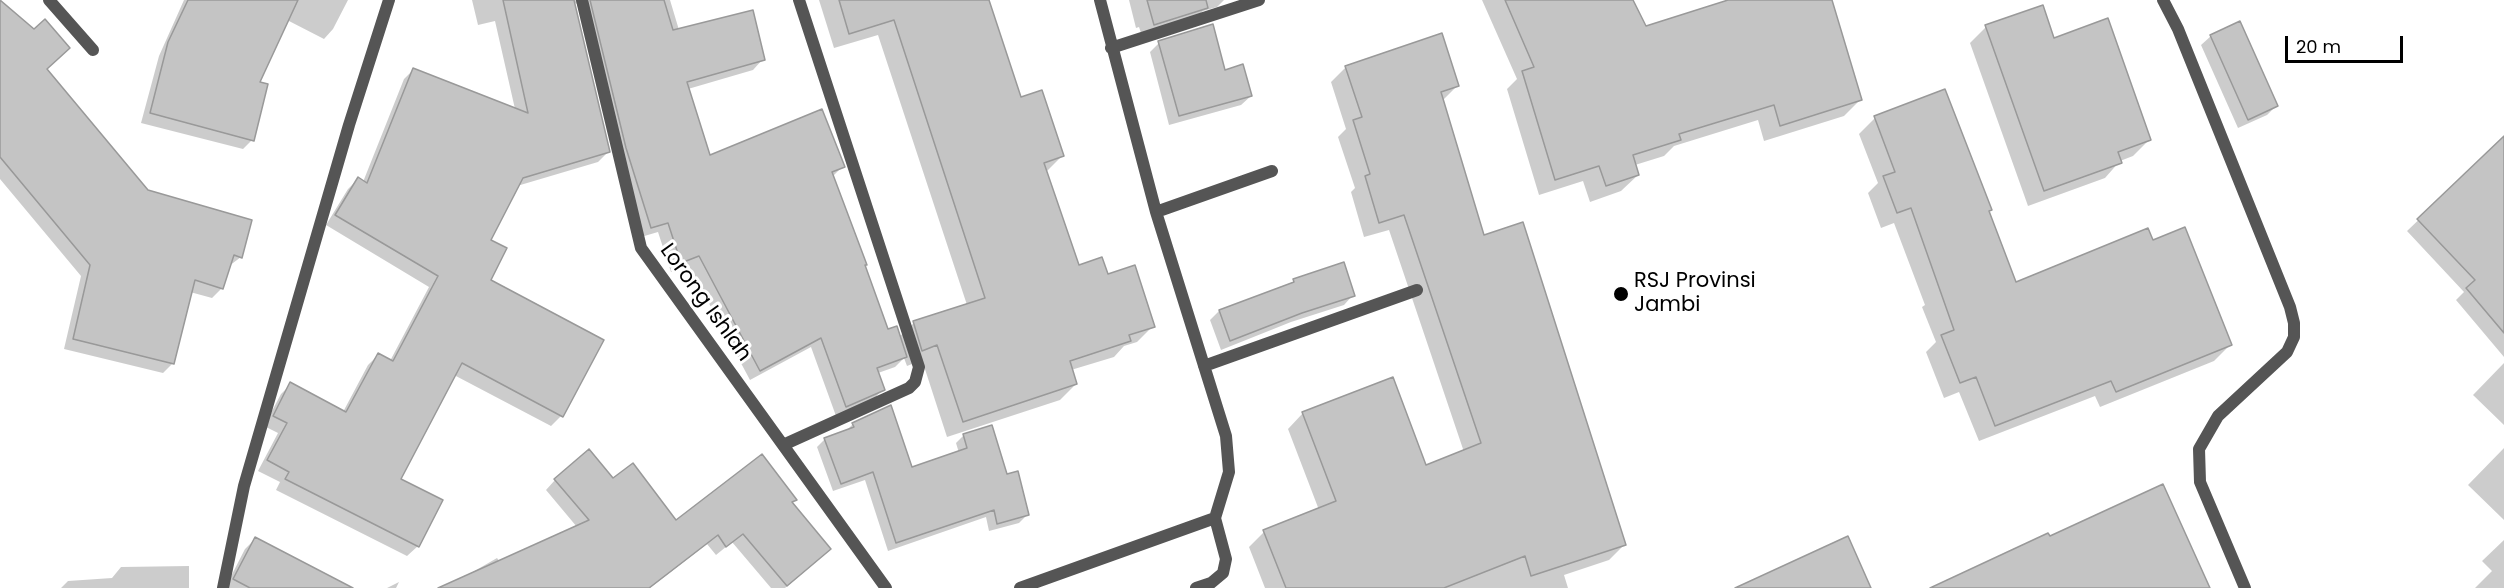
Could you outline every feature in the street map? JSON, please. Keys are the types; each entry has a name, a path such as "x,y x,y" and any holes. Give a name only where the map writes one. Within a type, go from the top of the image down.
{"street":[{"path":"49,0 93,50"},
{"path":"223,588 244,486 349,125 389,0"},
{"name":"Lorong Ishlah","path":"582,0 640,248 886,588"},
{"path":"783,445 909,388 915,382 919,367 799,0"},
{"path":"1100,0 1156,212 1226,436 1229,472 1215,518 1226,559 1223,573 1212,586 1196,588"},
{"path":"1111,48 1258,0"},
{"path":"2163,0 2178,29 2286,296 2294,323 2294,337 2287,352 2218,416 2199,449 2200,482 2245,588"},
{"path":"1156,212 1272,171"},
{"path":"1204,366 1417,290"},
{"path":"1028,587 1215,518"}],"building":[{"path":"0,0 34,29 45,19 70,48 47,69 148,190 252,220 242,258 234,255 223,289 195,280 174,364 73,339 90,265 0,157"},
{"path":"188,0 298,0 260,82 268,84 254,141 150,113 168,42"},
{"path":"503,0 574,0 610,152 523,178 491,240 507,248 491,280 604,340 563,417 462,363 401,479 443,500 419,547 285,479 289,472 267,460 287,423 273,416 290,382 346,412 378,353 393,361 438,276 335,215 358,177 367,183 413,68 528,113"},
{"path":"590,0 664,0 673,30 753,10 765,60 687,82 710,155 822,109 845,167 832,172 888,329 897,326 907,357 877,368 885,390 846,407 821,338 760,371 699,256 681,263 668,223 651,228 626,148"},
{"path":"839,0 989,0 1021,97 1042,90 1064,156 1044,163 1079,265 1102,257 1108,274 1135,265 1155,327 1129,335 1131,341 1070,361 1077,384 963,422 937,345 922,351 913,321 985,298 894,20 849,34"},
{"path":"1147,0 1206,0 1208,8 1154,25"},
{"path":"1505,0 1633,0 1646,26 1728,0 1832,0 1862,100 1780,126 1774,105 1679,134 1681,140 1633,155 1639,175 1606,186 1599,166 1555,180 1522,71 1534,67"},
{"path":"2043,5 2054,38 2108,18 2151,140 2118,152 2122,163 2044,191 1985,25"},
{"path":"2240,21 2278,106 2248,120 2210,35"},
{"path":"1213,24 1225,70 1243,64 1252,96 1179,116 1158,41"},
{"path":"1442,33 1459,86 1441,92 1484,235 1523,222 1626,545 1531,576 1525,556 1444,588 1286,588 1263,530 1336,501 1302,412 1393,377 1426,465 1481,443 1404,215 1379,223 1365,176 1370,174 1353,120 1362,117 1345,66"},
{"path":"1945,89 1992,210 1989,211 2016,282 2148,228 2153,240 2185,227 2232,345 2116,392 2111,381 1995,426 1976,377 1960,383 1941,335 1954,330 1911,208 1897,213 1883,176 1895,172 1874,116"},
{"path":"2504,136 2504,333 2466,288 2475,280 2417,219"},
{"path":"1344,262 1355,296 1302,313 1230,341 1219,310 1294,282 1293,279"},
{"path":"891,405 912,467 967,448 963,434 992,425 1007,474 1018,471 1029,515 997,524 994,510 896,543 873,472 841,484 824,438 854,427 852,423"},
{"path":"589,449 613,478 633,463 676,520 762,454 797,500 792,502 831,549 787,586 743,534 726,547 718,535 649,588 438,588 589,520 554,479"},
{"path":"2163,484 2210,588 1930,588 2048,533 2050,536"},
{"path":"1848,536 1871,588 1735,588"},
{"path":"255,537 353,588 250,588 233,579"}],"place":[{"name":"RSJ Provinsi Jambi","path":"1621,294"}]}
